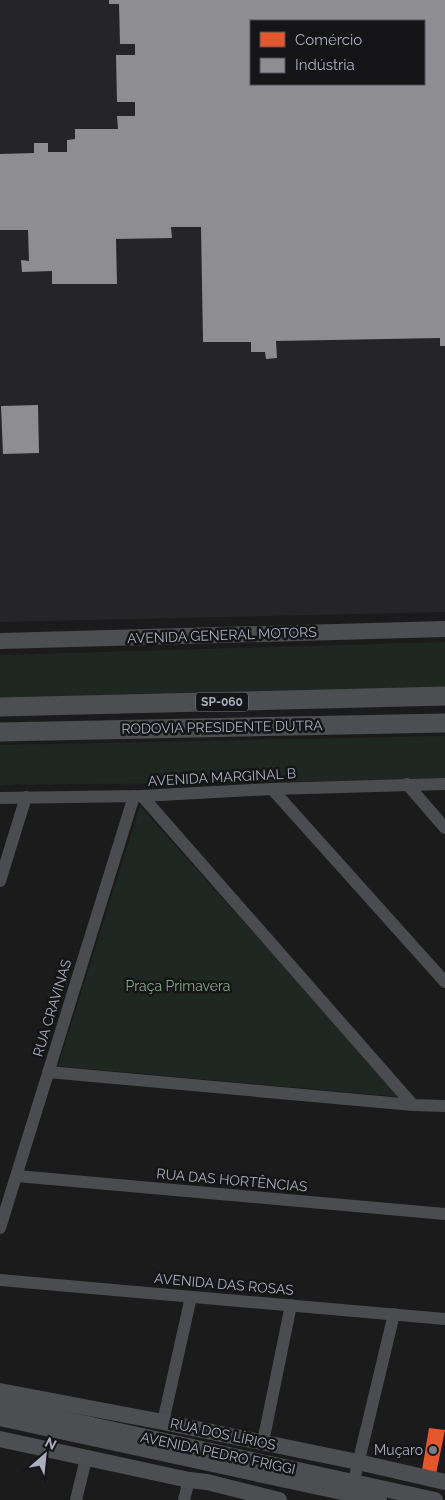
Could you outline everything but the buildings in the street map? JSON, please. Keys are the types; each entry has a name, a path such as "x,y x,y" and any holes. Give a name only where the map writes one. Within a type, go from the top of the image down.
{"highway":[{"name":"RODOVIA PRESIDENTE DUTRA","path":"0,707 445,696"},
{"name":"RODOVIA PRESIDENTE DUTRA","path":"0,732 445,723"}],"main road":[{"name":"AVENIDA GENERAL MOTORS","path":"0,641 445,629"},
{"name":"RUA DOS LÍRIOS","path":"0,1391 263,1442 437,1481"},
{"name":"AVENIDA PEDRO FRIGGI","path":"0,1405 379,1500"},
{"name":"AVENIDA PEDRO FRIGGI","path":"0,1418 350,1492 435,1500"},
{"path":"0,1439 86,1459 207,1482"},
{"path":"117,1443 141,1457 207,1482 279,1500"}],"street":[{"path":"407,784 445,828"},
{"name":"AVENIDA MARGINAL B","path":"0,798 138,796 272,789 445,784"},
{"path":"272,789 445,982"},
{"path":"138,796 413,1105"},
{"name":"RUA CRAVINAS","path":"0,1228 48,1072 138,796"},
{"path":"0,881 26,797"},
{"path":"48,1072 413,1105 445,1106"},
{"name":"RUA DAS HORTÊNCIAS","path":"17,1176 445,1214"},
{"name":"AVENIDA DAS ROSAS","path":"0,1280 445,1319"},
{"path":"163,1422 191,1297"},
{"path":"263,1442 291,1305"},
{"path":"350,1492 394,1314"},
{"path":"76,1500 86,1459"},
{"path":"184,1500 189,1480"},
{"path":"401,1497 412,1483 437,1481"}],"shaded area":[{"path":"0,0 445,0 445,612 0,622"}],"green space":[{"path":"445,642 445,689 0,699 0,655"},
{"path":"445,736 445,780 0,785 0,745"},
{"name":"Praça Primavera","path":"140,806 400,1097 58,1066"}],"place":[{"name":"Muçaro","path":"433,1450"}]}
